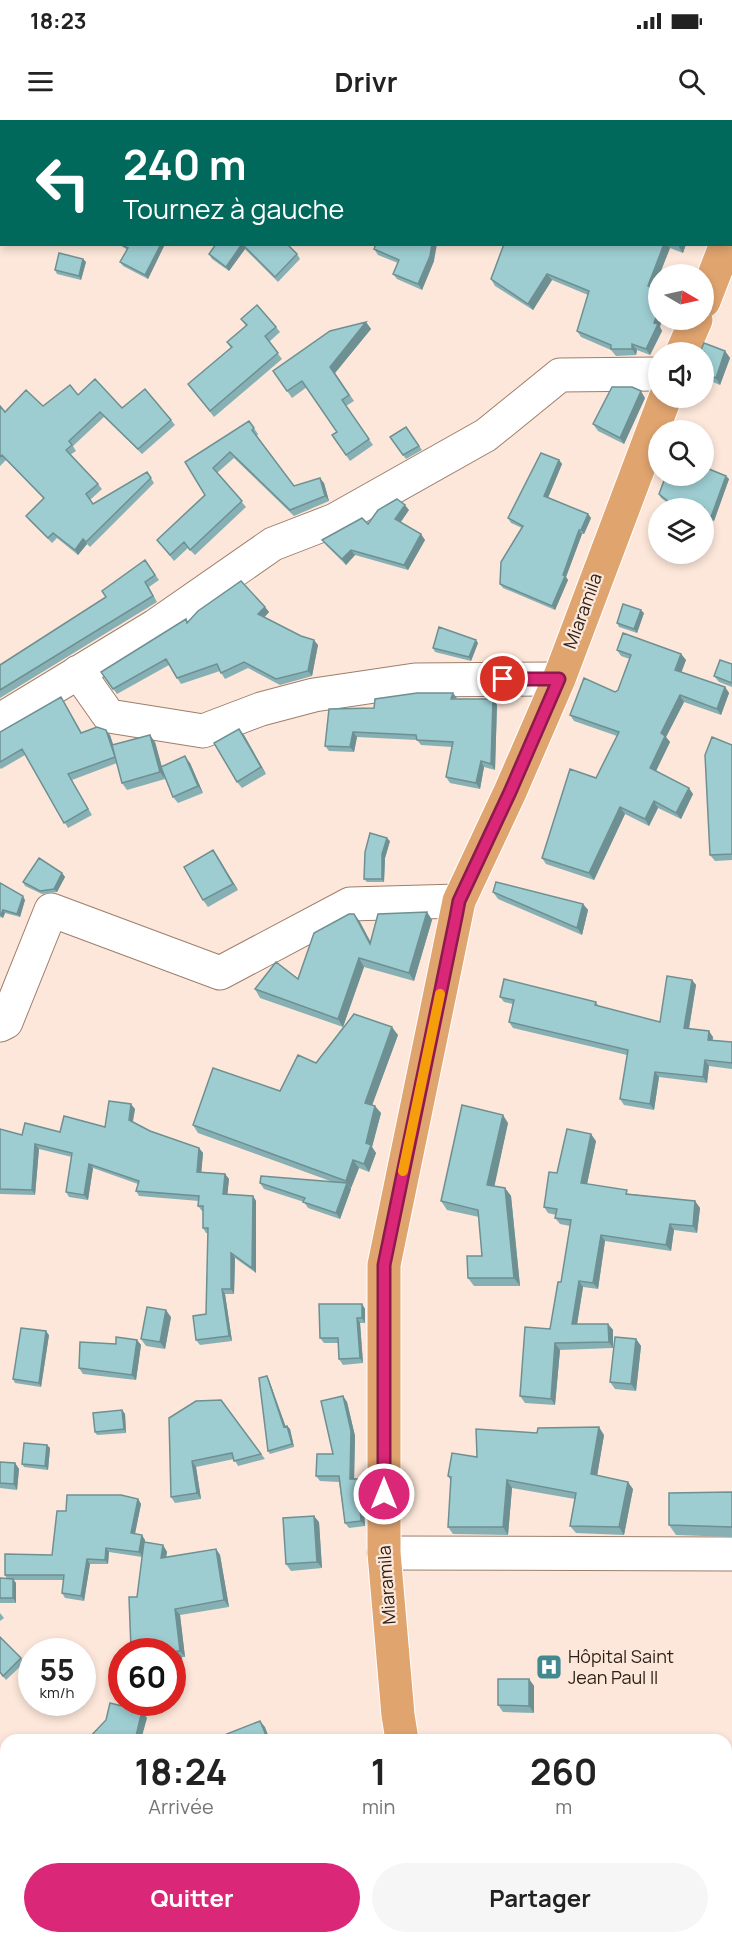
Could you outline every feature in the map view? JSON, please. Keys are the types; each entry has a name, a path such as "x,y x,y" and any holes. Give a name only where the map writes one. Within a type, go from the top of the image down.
{"main road":[{"path":"714,275 725,246"},
{"name":"Miaramila","path":"401,1734 384,1553 384,1265 459,901 559,679 660,408"}],"street":[{"path":"0,720 155,626 273,544 335,520 486,435 560,375 648,374"},
{"path":"78,672 109,716 203,731 261,709 314,695 415,680 559,679"},
{"path":"0,1025 6,1022 51,910 220,973 350,904 459,901"},
{"path":"384,1553 732,1554"}],"building":[{"path":"123,246 160,246 145,275 120,262 128,248"},
{"path":"215,246 241,246 226,267 209,254"},
{"path":"244,246 289,246 297,254 275,277"},
{"path":"375,246 432,246 430,256 418,284 393,274 399,260 374,249"},
{"path":"503,246 663,246 656,264 648,264 648,330 655,330 646,349 632,344 632,349 611,349 611,345 577,331 589,291 547,274 528,304 491,279"},
{"path":"59,253 83,259 79,276 55,270"},
{"path":"257,305 276,327 265,336 278,353 210,411 188,384 232,347 227,342 247,325 241,319"},
{"path":"366,322 330,367 349,395 342,400 369,439 346,455 332,435 337,432 302,381 287,391 273,371 330,331"},
{"path":"714,347 725,351 716,378 714,377"},
{"path":"95,379 122,408 145,389 171,420 138,449 100,412 69,441 72,445 66,450 98,484 86,494 93,504 147,472 151,478 86,542 83,539 75,550 53,533 48,538 26,516 44,498 2,455 0,457 0,406 5,412 26,390 43,406 70,385 78,395"},
{"path":"612,387 632,387 641,391 620,438 593,424"},
{"path":"249,421 254,428 252,430 294,486 320,478 325,496 290,510 230,452 213,468 242,501 190,550 184,542 170,555 157,540 205,495 185,462"},
{"path":"406,427 419,446 403,455 390,437"},
{"path":"541,453 559,460 544,496 588,514 579,530 563,575 565,576 552,606 500,584 501,562 523,526 508,518"},
{"path":"714,471 726,476 714,509 714,498 664,498 659,494 662,486 714,486"},
{"path":"397,499 405,505 395,519 421,534 404,565 351,550 342,559 322,540 362,518 368,524 378,510"},
{"path":"145,560 155,575 145,582 153,596 0,690 0,665 106,597 102,591"},
{"path":"241,581 265,607 258,614 301,636 314,640 308,671 276,679 244,662 221,673 217,664 177,678 166,659 113,689 101,672 186,619 187,623 198,611"},
{"path":"623,604 641,610 634,629 617,623"},
{"path":"439,627 476,640 469,657 433,648"},
{"path":"623,633 681,654 675,670 725,687 717,709 680,695 661,733 665,736 650,768 689,788 676,813 654,801 645,819 620,807 589,873 542,858 570,769 596,778 619,732 570,715 584,678 615,692 618,690 631,655 617,650"},
{"path":"720,660 732,664 732,683 714,676"},
{"path":"417,693 453,693 451,699 493,699 491,764 481,761 476,783 446,777 453,742 417,740 416,735 353,732 350,747 325,746 329,709 374,708 375,699"},
{"path":"61,697 81,733 97,727 106,730 115,757 68,774 88,809 64,823 22,749 0,762 0,732"},
{"path":"239,729 261,767 237,782 214,743"},
{"path":"150,735 160,772 122,783 112,745"},
{"path":"712,737 732,745 732,854 710,855 705,755"},
{"path":"185,756 198,786 173,797 161,767"},
{"path":"370,833 387,838 382,854 382,879 364,879 365,852"},
{"path":"213,850 233,884 203,900 184,867"},
{"path":"39,858 62,873 54,889 40,891 23,882"},
{"path":"496,882 583,904 577,928 493,892"},
{"path":"0,883 23,896 17,914 3,910 0,914"},
{"path":"427,912 409,973 359,958 338,1019 255,989 276,962 298,979 314,933 349,914 354,914 370,944 378,914"},
{"path":"667,976 692,980 684,1028 709,1031 708,1040 732,1042 732,1063 705,1060 703,1077 655,1072 650,1104 620,1099 628,1050 509,1022 514,1000 500,997 504,979 596,1002 595,1005 660,1022"},
{"path":"354,1014 392,1027 365,1103 375,1106 366,1143 371,1145 364,1164 353,1160 346,1181 193,1125 213,1068 280,1091 298,1055 316,1063"},
{"path":"109,1101 131,1104 129,1120 150,1131 199,1148 197,1172 225,1174 223,1194 253,1196 252,1268 231,1253 231,1289 222,1289 229,1336 196,1340 193,1316 206,1314 208,1228 203,1228 203,1206 198,1206 199,1196 136,1191 139,1181 89,1164 84,1195 66,1192 72,1153 35,1144 32,1190 0,1189 0,1129 22,1135 25,1123 60,1132 64,1116 105,1127"},
{"path":"462,1105 503,1115 487,1185 505,1188 514,1278 468,1278 467,1256 482,1256 478,1210 441,1201"},
{"path":"567,1129 591,1134 581,1183 627,1190 626,1194 695,1201 693,1226 670,1224 666,1245 601,1235 593,1283 579,1281 572,1324 608,1324 609,1342 555,1343 551,1399 520,1396 525,1327 550,1329 558,1282 561,1282 571,1220 555,1218 557,1209 544,1207 549,1172 557,1173"},
{"path":"261,1176 347,1183 336,1213 303,1202 305,1198 260,1183"},
{"path":"319,1304 362,1304 362,1318 357,1318 360,1358 339,1359 338,1338 320,1338"},
{"path":"147,1307 166,1310 160,1342 141,1339"},
{"path":"21,1328 46,1331 39,1383 13,1379"},
{"path":"116,1337 137,1340 132,1375 79,1368 80,1342 116,1344"},
{"path":"615,1337 636,1339 631,1384 610,1382"},
{"path":"267,1376 292,1444 268,1451 259,1378"},
{"path":"343,1396 351,1431 350,1479 358,1479 361,1521 345,1523 339,1476 316,1476 317,1454 333,1454 321,1401"},
{"path":"221,1400 261,1454 234,1461 232,1453 192,1461 197,1493 171,1497 169,1418 196,1401"},
{"path":"122,1410 124,1429 95,1432 93,1413"},
{"path":"599,1427 591,1474 628,1482 619,1527 570,1526 576,1493 507,1480 503,1527 448,1527 451,1477 448,1476 452,1453 477,1457 476,1429 537,1433 538,1428"},
{"path":"24,1443 47,1445 45,1466 22,1464"},
{"path":"0,1462 15,1463 14,1484 0,1483"},
{"path":"732,1492 732,1527 669,1525 669,1493"},
{"path":"67,1495 121,1495 138,1499 131,1533 142,1535 139,1552 106,1548 105,1560 87,1559 81,1596 62,1593 64,1575 5,1575 5,1554 52,1555 57,1511 66,1511"},
{"path":"314,1516 317,1562 286,1564 283,1518"},
{"path":"144,1542 163,1545 161,1558 216,1549 224,1600 175,1609 178,1638 131,1638 129,1597 137,1597"},
{"path":"0,1578 13,1579 13,1598 0,1598"},
{"path":"0,1637 18,1655 18,1661 3,1676 0,1672"},
{"path":"498,1679 529,1679 529,1706 498,1705"},
{"path":"108,1712 108,1716 141,1716 136,1734 93,1734 106,1720"},
{"path":"260,1721 265,1734 227,1734"}],"slow traffic":[{"path":"403,1171 440,994"}],"place":[{"name":"Hôpital Saint Jean Paul II","path":"549,1667"}],"route":[{"path":"384,1494 384,1265 459,901 559,679 503,679"}]}
